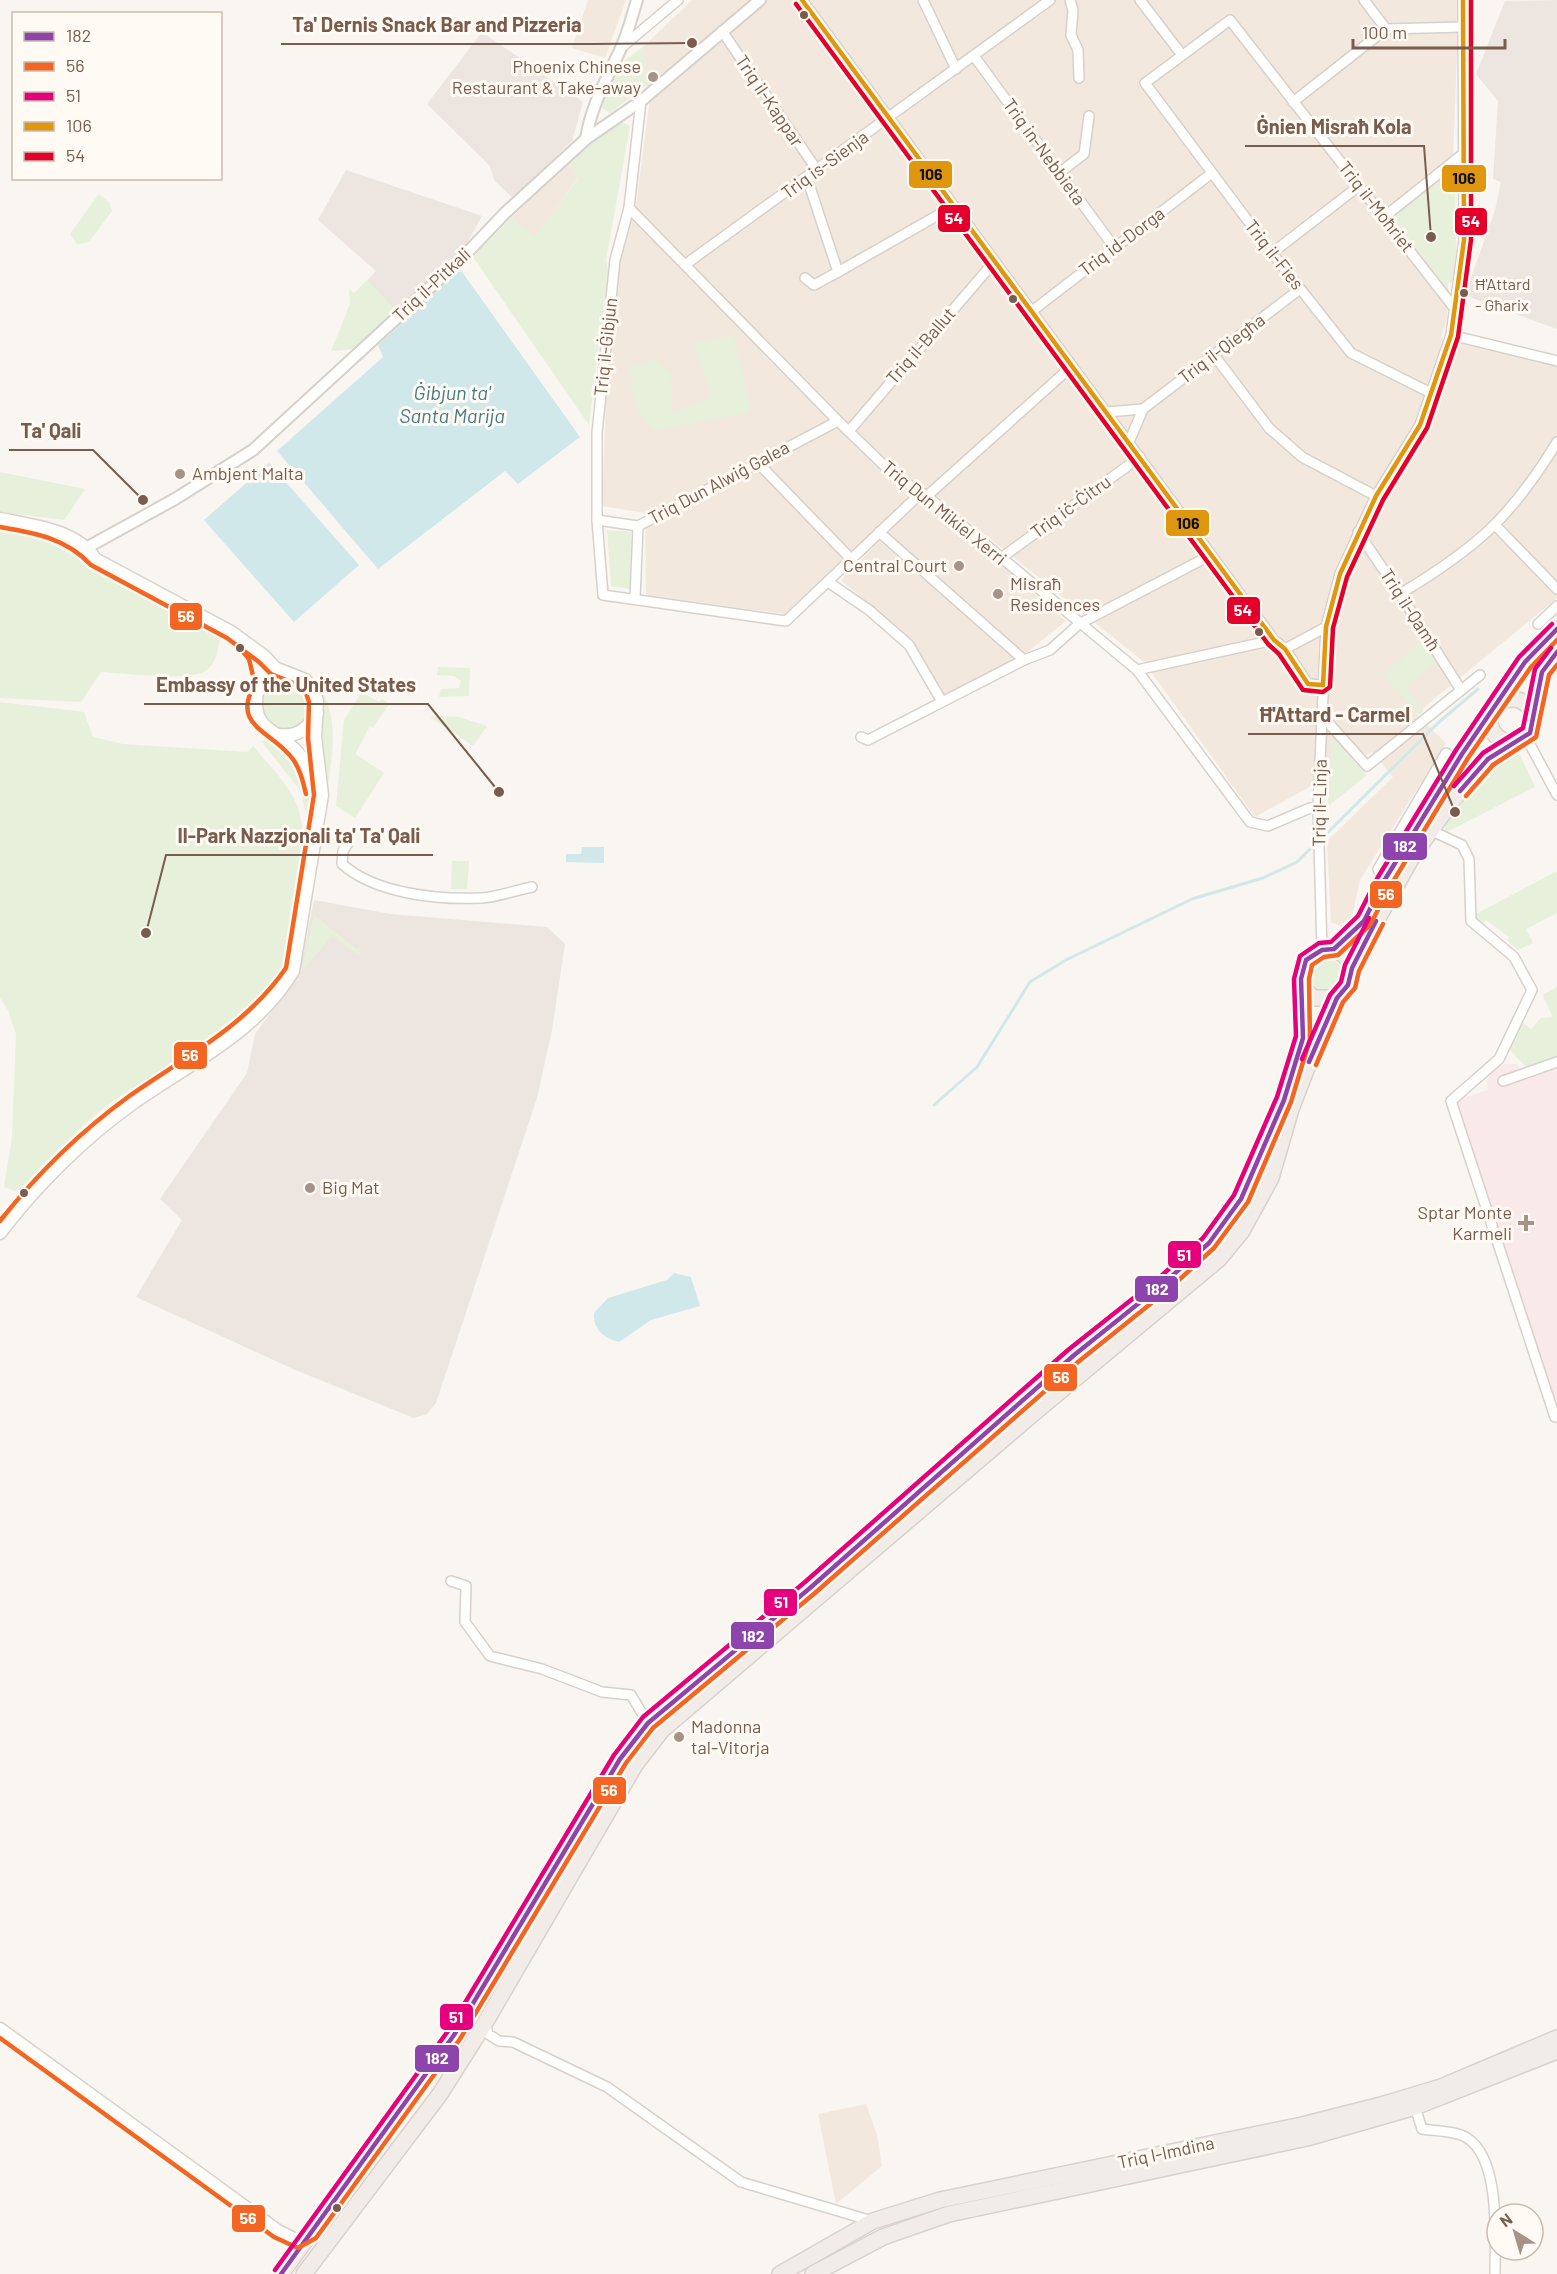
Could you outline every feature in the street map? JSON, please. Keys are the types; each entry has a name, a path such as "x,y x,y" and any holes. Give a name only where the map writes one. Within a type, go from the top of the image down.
{"highway":[{"path":"285,2268 453,2035 620,1759 648,1723 872,1536 1073,1356 1206,1245 1226,1223 1241,1200 1278,1118 1304,1035 1301,969 1306,960 1328,950 1364,921 1433,788 1494,709 1525,663 1557,628"},
{"path":"304,2274 440,2094 485,2023 635,1765 662,1730 1034,1413 1219,1259 1242,1231 1271,1178 1291,1109 1337,998 1348,985 1352,968 1412,857 1430,830 1488,759 1521,740 1534,720 1542,672 1557,652"},
{"path":"1521,740 1505,742 1496,736 1490,726 1494,709 1504,699 1518,699 1530,707 1534,720"},
{"path":"1328,950 1349,960 1352,968"},
{"path":"1302,986 1313,998 1337,998"},
{"name":"Triq l-Imdina","path":"780,2274 873,2221 940,2200 1280,2129 1381,2105 1441,2086 1557,2038"},
{"name":"Triq l-Imdina","path":"813,2274 883,2237 949,2214 1307,2138 1415,2107 1557,2051"}],"main road":[{"path":"0,519 55,531 88,547 95,559 231,632 274,668 305,680 313,689 317,712 315,736 322,795 293,971 279,994 230,1040 153,1089 110,1120 33,1194 0,1233"},
{"path":"250,646 258,660 262,685"},
{"path":"295,675 274,676 262,685 257,692 257,716 263,726 297,751 305,766 315,799 317,821"},
{"path":"272,733 294,735 304,730 317,712"},
{"path":"0,2029 278,2231 298,2241 311,2233"},
{"path":"278,2231 289,2250 285,2268"}],"street":[{"path":"586,139 589,121 603,83 622,47 637,0"},
{"path":"622,47 678,0"},
{"name":"Triq il-Pitkali","path":"88,547 184,494 253,450 465,256 505,213 586,139 641,101 760,0"},
{"path":"802,0 1274,640 1285,649 1308,684 1323,685"},
{"path":"923,0 956,69"},
{"name":"Triq is-Sienja","path":"686,264 889,119 974,56 1037,4 1050,0"},
{"path":"1070,0 1073,10 1071,35 1078,50 1079,78"},
{"path":"1140,0 1182,55"},
{"path":"1364,0 1386,29"},
{"name":"Triq il-Linja","path":"1328,950 1318,808 1326,627 1340,574 1376,496 1420,425 1451,335 1464,240 1463,0"},
{"name":"Triq il-Moħriet","path":"1182,55 1230,20 1455,309"},
{"path":"1293,102 1386,29 1463,27"},
{"name":"Triq il-Kappar","path":"722,32 817,170"},
{"name":"Triq il-Fies","path":"1182,55 1145,83 1272,253 1351,353 1432,394"},
{"name":"Triq in-Nebbieta","path":"974,56 1114,247"},
{"name":"Triq il-Ġibjun","path":"635,599 603,595 597,520 597,433 615,260 629,208 641,101"},
{"path":"1059,173 1084,154 1089,116"},
{"path":"1384,217 1463,154"},
{"name":"Triq id-Dorga","path":"1032,311 1212,173"},
{"path":"807,178 838,272"},
{"path":"1272,253 1359,186"},
{"path":"805,278 814,285 954,206"},
{"name":"Triq Dun Mikiel Xerri","path":"629,208 895,476 924,495 1137,670 1250,822 1268,826 1310,808 1318,808"},
{"name":"Triq il-Ballut","path":"849,431 994,261"},
{"name":"Triq il-Qiegħa","path":"1129,441 1143,410 1300,289"},
{"path":"1451,335 1557,360"},
{"path":"1214,355 1269,428 1302,457 1376,496"},
{"path":"638,526 635,599 786,621 879,532 1072,366"},
{"path":"1107,412 1143,410"},
{"name":"Triq Dun Alwiġ Galea","path":"597,520 638,526 838,421"},
{"path":"1400,594 1447,565 1496,525 1532,484 1557,442"},
{"name":"Triq iċ-Ċitru","path":"1001,558 1140,457"},
{"path":"758,463 851,559"},
{"path":"1496,525 1557,589"},
{"path":"879,532 1024,660"},
{"name":"Triq il-Qamħ","path":"1358,532 1461,690"},
{"path":"861,737 868,740 941,700 1050,650 1079,624 1211,555"},
{"path":"828,582 869,609 909,645 941,700"},
{"path":"1538,624 1557,606"},
{"path":"1285,649 1326,627"},
{"path":"1137,670 1274,640"},
{"path":"1323,718 1367,766 1480,675"},
{"path":"1521,740 1557,795"},
{"path":"1433,788 1446,753"},
{"path":"1430,830 1462,845 1469,859 1471,921 1514,957 1532,990 1499,1059 1450,1101 1555,1417"},
{"path":"348,843 343,850 342,864 355,876 372,885 417,894 483,898 532,887"},
{"path":"1503,1081 1557,1062"},
{"path":"451,1581 466,1586 465,1622 490,1656 542,1669 602,1692 631,1695 648,1723"},
{"path":"485,2023 488,2034 499,2041 513,2042 607,2087 741,2182 873,2221"},
{"path":"1415,2107 1422,2129 1467,2137 1481,2153 1496,2199 1495,2274"}],"shaded area":[{"path":"588,0 626,0 605,58 572,48"},
{"path":"692,0 1459,0 1447,318 1441,338 1557,365 1557,598 1416,714 1446,743 1360,880 1349,930 1331,922 1327,841 1393,777 1372,752 1255,817 1144,662 923,485 785,614 646,595 645,513 602,506 608,357 619,265 636,205 649,106 643,47"},
{"path":"1557,0 1557,329 1472,298 1466,292 1495,210 1501,182 1493,179 1498,101 1476,74 1505,1"},
{"path":"482,32 583,102 572,141 514,199 494,180 490,166 427,104"},
{"path":"568,162 578,177 535,238 511,218"},
{"path":"346,170 482,216 465,247 395,310 367,280 376,271 318,220"},
{"path":"923,498 1066,621 1025,654 885,533"},
{"path":"879,541 1018,660 946,701 913,642 841,580"},
{"path":"314,900 390,914 547,927 565,944 552,1030 537,1098 436,1403 427,1414 414,1418 293,1369 136,1297 182,1220 160,1199 247,1073 255,1034 299,974"},
{"name":"Sptar Monte Karmeli","path":"1505,1064 1517,1064 1524,1078 1557,1067 1557,1413 1454,1101 1488,1090 1487,1081 1494,1068"},
{"path":"866,2104 877,2135 882,2166 836,2204 818,2114"}],"green space":[{"path":"643,47 648,84 610,113 600,107 620,64"},
{"path":"620,121 630,126 606,260 608,271 589,425 473,257 511,218 535,237 578,178 568,162"},
{"path":"1455,171 1456,255 1452,282 1444,284 1393,218"},
{"path":"99,194 109,202 112,211 89,242 77,244 70,234"},
{"path":"367,280 395,310 355,349 331,351 350,304 349,289 354,293"},
{"path":"734,335 751,412 654,431 636,408 628,367 657,360 671,374 672,413 712,397 693,343"},
{"path":"0,472 85,489 64,520 0,512"},
{"path":"607,530 631,532 630,589 611,586"},
{"path":"0,531 44,540 220,636 213,662 207,670 200,674 188,676 101,672 81,702 0,698"},
{"path":"1423,638 1437,661 1406,687 1424,710 1419,715 1383,675"},
{"path":"438,667 470,668 469,696 439,697 441,689 459,688 461,681 454,676 437,675"},
{"path":"281,681 291,681 304,688 311,701 311,711 304,724 291,731 281,731 272,727 265,720 261,711 261,701 265,692 272,685"},
{"path":"317,682 330,710 332,725 332,754 326,800 318,728 322,700"},
{"path":"362,692 379,702 382,699 389,704 373,728 370,726 355,754 384,773 355,818 336,806 344,720"},
{"path":"0,702 84,712 93,737 123,744 247,752 253,746 292,794 298,808 303,838 297,915 293,936 284,965 270,991 229,1031 105,1107 73,1135 24,1188 15,1191 4,1187 12,1138 16,1034 8,1010 0,998"},
{"path":"430,717 459,717 487,726 473,746"},
{"path":"1332,738 1367,775 1327,807"},
{"path":"269,740 292,755 304,772 308,793 308,820 300,790 261,741"},
{"path":"1514,755 1520,755 1535,787 1445,833 1445,825 1463,803 1461,802 1497,765"},
{"path":"452,861 469,861 467,889 451,889"},
{"path":"1557,871 1557,913 1526,929 1533,943 1518,950 1507,940 1509,937 1486,920 1483,923 1472,916"},
{"path":"314,915 357,949 361,945 359,956 332,936 304,969 302,967"},
{"path":"1325,958 1337,963 1342,975 1337,987 1325,992 1313,987 1308,975 1313,963"},
{"path":"1557,987 1557,1056 1526,1067 1508,1048 1521,1021 1531,1029 1541,1018 1553,1017 1542,995"}],"water":[{"name":"Ġibjun ta' Santa Marija","path":"460,269 580,437 518,484 505,471 378,569 277,451 383,357 378,345"},
{"path":"269,463 359,565 294,622 204,520"},
{"path":"582,847 604,847 604,863 566,862 566,854 581,854"},
{"path":"674,1273 691,1277 700,1306 651,1320 619,1342 600,1332 595,1324 594,1313 608,1298 667,1280"}],"waterway":[{"path":"1321,839 1438,723 1478,689"},
{"path":"934,1105 977,1067 1030,982 1066,960 1192,899 1263,878 1297,862 1316,843"}],"transit line":[{"name":"106","path":"802,0 1274,640 1285,649 1308,684 1323,685"},
{"name":"106","path":"1323,685 1326,627 1340,574 1376,496 1420,425 1451,335 1464,240 1463,0"},
{"name":"54","path":"796,4 1268,644 1279,654 1303,690 1323,692 1330,687 1333,628 1347,577 1383,500 1427,428 1458,337 1471,240 1471,0"},
{"name":"56","path":"0,527 38,535 60,543 91,565 227,638 271,674 301,686 309,702 308,738 314,795 286,968 270,989 233,1024 110,1110 76,1139 44,1170 0,1221"},
{"name":"51","path":"275,2270 448,2031 614,1755 643,1717 805,1582 1068,1350 1160,1277 1203,1238 1234,1195 1277,1097 1296,1036 1294,979 1300,956 1319,943 1331,942 1358,916 1378,877 1456,750 1519,657 1552,624"},
{"name":"182","path":"281,2274 454,2035 620,1759 648,1723 810,1588 1073,1356 1164,1283 1209,1243 1241,1199 1284,1100 1303,1038 1301,979 1306,960 1322,950 1334,949 1364,921 1384,881 1462,754 1525,662 1557,629"},
{"name":"56","path":"0,2038 274,2237 298,2248 316,2238 460,2039 626,1763 653,1728 815,1593 1078,1362 1169,1289 1214,1248 1248,1202 1291,1102 1310,1039 1309,979 1312,965 1324,957 1338,955 1370,925 1391,885 1468,758 1531,667 1557,640"},
{"name":"56","path":"239,647 249,659 255,684 247,709 250,719 295,762 306,794"},
{"name":"51","path":"1454,786 1483,753 1523,728 1535,669 1551,648"},
{"name":"182","path":"1460,791 1488,759 1530,733 1542,672 1557,652"},
{"name":"56","path":"1466,796 1493,765 1536,737 1549,675 1557,665"},
{"name":"51","path":"1302,1059 1330,995 1341,982 1345,965 1369,918"},
{"name":"182","path":"1309,1062 1337,998 1348,985 1352,968 1376,921"},
{"name":"56","path":"1316,1065 1343,1002 1355,988 1359,971 1383,924"}],"place":[{"name":"Ta' Dernis Snack Bar and Pizzeria","path":"692,43"},
{"name":"Phoenix Chinese Restaurant & Take-away","path":"653,77"},
{"name":"Ġnien Misraħ Kola","path":"1431,237"},
{"name":"Ħ'Attard - Għarix","path":"1464,293"},
{"name":"Ambjent Malta","path":"180,474"},
{"name":"Ta' Qali","path":"143,500"},
{"name":"Central Court","path":"959,566"},
{"name":"Misraħ Residences","path":"998,594"},
{"name":"Embassy of the United States","path":"499,792"},
{"name":"Ħ'Attard - Carmel","path":"1455,812"},
{"name":"Il-Park Nazzjonali ta' Ta' Qali","path":"146,933"},
{"name":"Big Mat","path":"310,1188"},
{"name":"Sptar Monte Karmeli","path":"1526,1223"},
{"name":"Madonna tal-Vitorja","path":"679,1737"}]}
